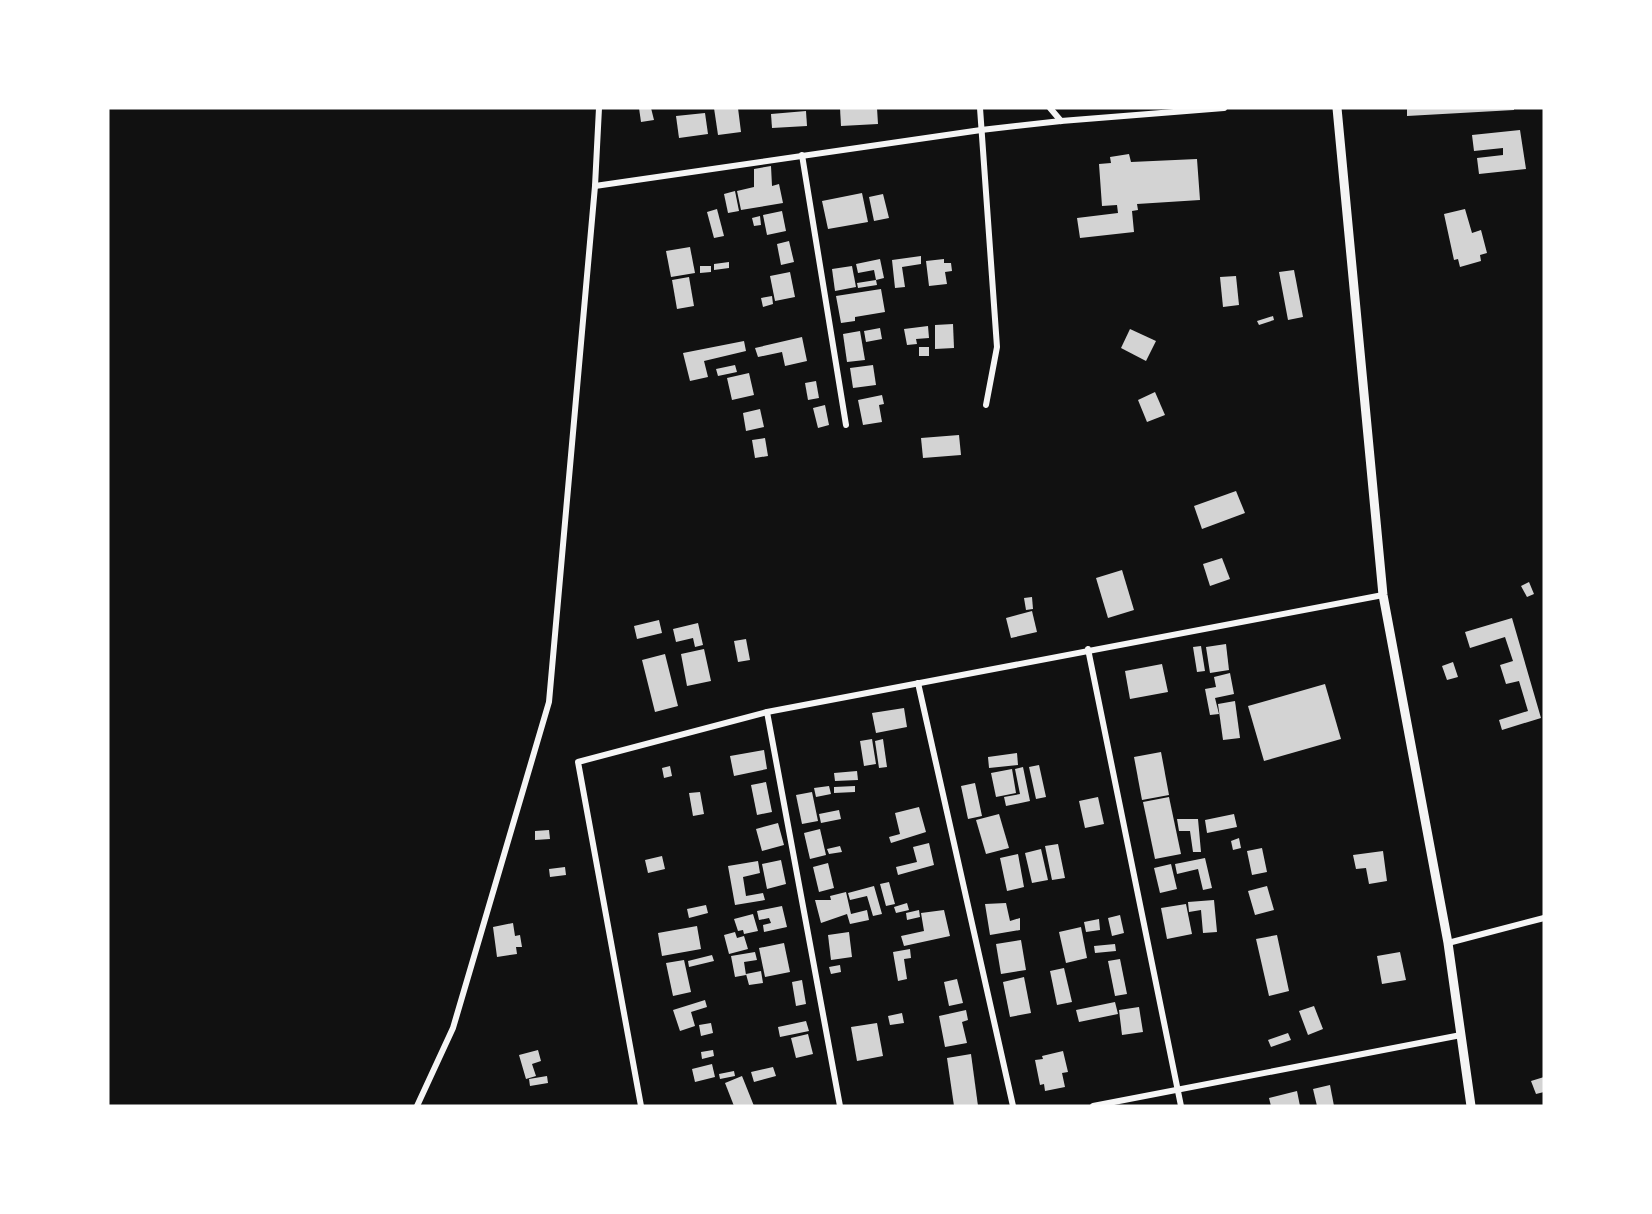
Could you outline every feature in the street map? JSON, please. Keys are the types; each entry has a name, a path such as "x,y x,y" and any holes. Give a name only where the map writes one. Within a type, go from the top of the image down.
{"street":[{"path":"417,1106 453,1028 549,702 595,186 599,108"},
{"path":"980,108 997,347 986,405"},
{"path":"1050,108 1061,121"},
{"path":"595,186 981,130 1224,108"},
{"path":"1337,108 1383,595 1448,944 1471,1106"},
{"path":"802,155 846,425"},
{"path":"641,1106 578,762 767,712 1088,649 1383,595"},
{"path":"1088,649 1181,1106"},
{"path":"918,682 1013,1106"},
{"path":"767,712 840,1106"},
{"path":"1448,944 1544,918"},
{"path":"1093,1106 1461,1035"}],"building":[{"path":"639,108 651,108 654,120 641,122"},
{"path":"714,108 738,108 741,132 718,135"},
{"path":"840,108 877,108 878,124 841,126"},
{"path":"1407,108 1514,108 1514,110 1407,116"},
{"path":"806,111 807,126 772,128 771,114"},
{"path":"705,113 708,134 679,138 676,116"},
{"path":"1520,130 1526,169 1479,174 1477,158 1503,155 1503,148 1474,151 1472,135"},
{"path":"1129,154 1131,162 1197,159 1200,200 1137,204 1138,210 1132,211 1134,232 1080,238 1077,218 1118,213 1117,205 1102,206 1099,164 1111,163 1110,157"},
{"path":"771,166 772,186 779,184 783,203 741,210 737,191 754,187 754,169"},
{"path":"735,191 739,211 728,213 724,194"},
{"path":"862,193 868,222 828,229 822,201"},
{"path":"883,194 889,218 874,221 869,197"},
{"path":"717,209 724,236 714,238 707,212"},
{"path":"1465,209 1472,233 1481,230 1487,253 1480,255 1481,261 1460,267 1458,259 1454,260 1444,214"},
{"path":"782,211 786,231 767,235 763,215"},
{"path":"760,216 761,225 754,226 752,218"},
{"path":"789,241 794,262 781,265 777,244"},
{"path":"690,247 695,273 671,277 666,251"},
{"path":"921,256 921,264 902,267 905,287 895,288 892,260"},
{"path":"880,259 884,278 876,280 874,270 858,273 856,264"},
{"path":"944,259 944,263 951,263 952,271 945,272 947,284 929,286 926,261"},
{"path":"729,262 729,268 714,270 714,264"},
{"path":"700,266 711,266 711,272 700,273"},
{"path":"852,266 856,287 835,291 832,269"},
{"path":"1294,270 1303,317 1288,320 1279,272"},
{"path":"790,272 795,297 775,301 770,276"},
{"path":"1236,276 1239,305 1223,307 1220,277"},
{"path":"689,277 694,306 677,309 672,280"},
{"path":"876,280 877,285 858,288 857,283"},
{"path":"881,289 885,312 855,317 855,321 841,323 836,296"},
{"path":"772,296 773,304 763,307 761,298"},
{"path":"1273,316 1274,320 1259,325 1257,321"},
{"path":"953,324 954,348 935,349 935,325"},
{"path":"928,326 929,338 916,339 917,344 907,345 904,329"},
{"path":"880,328 882,339 866,342 864,331"},
{"path":"1130,329 1156,341 1146,361 1121,348"},
{"path":"860,331 865,360 847,362 843,334"},
{"path":"802,337 807,361 785,366 782,352 758,357 755,348"},
{"path":"744,341 746,351 704,361 708,377 690,381 683,353"},
{"path":"919,347 929,347 929,356 919,356"},
{"path":"735,365 737,372 718,376 716,369"},
{"path":"873,365 876,385 853,388 850,368"},
{"path":"749,373 754,395 732,400 727,378"},
{"path":"816,381 819,398 808,400 805,383"},
{"path":"1155,392 1165,415 1147,422 1138,400"},
{"path":"882,395 884,404 879,405 882,422 863,425 858,400"},
{"path":"825,405 829,425 818,428 813,408"},
{"path":"760,409 764,427 746,431 743,413"},
{"path":"959,435 961,455 923,458 921,438"},
{"path":"765,438 768,456 755,458 752,440"},
{"path":"1236,491 1245,513 1202,529 1194,506"},
{"path":"1222,558 1230,579 1210,586 1203,564"},
{"path":"1122,570 1134,610 1108,618 1096,578"},
{"path":"1529,582 1534,594 1527,597 1521,586"},
{"path":"1032,597 1033,609 1026,610 1024,598"},
{"path":"1032,611 1037,632 1011,638 1006,618"},
{"path":"1512,618 1541,718 1502,730 1499,720 1528,711 1519,681 1506,684 1500,665 1513,661 1505,637 1470,648 1465,632"},
{"path":"659,620 662,633 637,639 634,626"},
{"path":"698,623 703,645 695,647 693,638 676,642 673,629"},
{"path":"746,639 750,660 738,662 734,641"},
{"path":"1226,644 1229,670 1210,673 1206,647"},
{"path":"1201,646 1205,671 1197,672 1193,647"},
{"path":"704,649 711,681 687,686 681,654"},
{"path":"665,654 678,706 655,712 642,660"},
{"path":"1453,662 1458,677 1447,680 1442,666"},
{"path":"1162,664 1168,692 1130,699 1125,671"},
{"path":"1230,673 1234,694 1215,698 1219,714 1210,715 1205,689 1216,687 1214,677"},
{"path":"1325,684 1341,739 1264,761 1248,706"},
{"path":"1235,701 1240,738 1223,740 1218,704"},
{"path":"904,708 907,727 876,733 872,713"},
{"path":"872,739 876,764 864,766 860,741"},
{"path":"883,739 887,767 879,768 875,741"},
{"path":"764,750 767,769 734,776 730,756"},
{"path":"1161,752 1169,795 1142,800 1134,757"},
{"path":"1017,753 1018,765 989,768 988,757"},
{"path":"1039,765 1046,797 1036,799 1029,767"},
{"path":"670,766 672,776 664,778 662,768"},
{"path":"1023,767 1030,801 1006,806 1004,797 1020,794 1015,769"},
{"path":"1012,769 1016,793 996,797 991,773"},
{"path":"857,771 858,780 835,781 834,773"},
{"path":"766,782 772,812 757,815 751,785"},
{"path":"975,783 982,816 968,819 961,786"},
{"path":"829,786 831,794 816,797 814,788"},
{"path":"855,786 855,792 834,793 834,787"},
{"path":"700,792 704,814 693,816 689,793"},
{"path":"812,792 818,821 802,824 796,795"},
{"path":"1098,797 1104,824 1085,828 1079,801"},
{"path":"1169,797 1181,854 1155,859 1143,802"},
{"path":"919,807 926,832 891,843 889,837 900,834 895,813"},
{"path":"839,810 841,819 821,823 819,814"},
{"path":"999,814 1009,848 986,854 976,820"},
{"path":"1234,814 1237,827 1207,833 1205,820"},
{"path":"1177,819 1198,819 1201,852 1193,852 1190,831 1179,831"},
{"path":"778,823 784,845 762,851 756,829"},
{"path":"820,829 826,855 810,859 804,833"},
{"path":"549,830 550,839 535,840 535,831"},
{"path":"1239,838 1241,848 1233,850 1231,841"},
{"path":"929,843 934,865 898,875 896,867 917,862 913,847"},
{"path":"1058,844 1065,878 1052,880 1045,846"},
{"path":"840,846 842,852 829,854 827,849"},
{"path":"1262,848 1267,872 1252,875 1247,851"},
{"path":"1041,849 1048,880 1032,883 1025,853"},
{"path":"1383,851 1387,881 1369,884 1366,868 1356,869 1353,855"},
{"path":"1018,854 1024,887 1007,891 1000,858"},
{"path":"662,856 665,869 648,873 645,860"},
{"path":"1205,858 1212,888 1203,890 1198,869 1177,874 1175,864"},
{"path":"781,860 786,884 767,889 762,864"},
{"path":"758,861 760,873 743,877 746,896 763,893 765,900 735,905 728,866"},
{"path":"828,863 834,888 819,892 813,867"},
{"path":"1171,864 1177,889 1160,893 1154,868"},
{"path":"565,867 566,875 550,877 549,869"},
{"path":"889,882 895,904 886,906 880,884"},
{"path":"874,886 882,914 873,916 867,896 850,900 848,893"},
{"path":"1267,886 1274,910 1255,915 1248,891"},
{"path":"846,892 851,914 867,910 869,920 850,924 847,914 821,923 815,900 831,900 830,896"},
{"path":"1214,900 1217,932 1203,933 1201,910 1189,912 1188,902"},
{"path":"907,903 909,910 896,913 894,907"},
{"path":"1006,903 1010,921 1020,918 1020,930 990,935 985,904"},
{"path":"1186,904 1192,934 1167,939 1161,908"},
{"path":"706,905 708,913 689,918 687,909"},
{"path":"782,906 787,927 764,932 763,925 771,923 769,918 759,920 757,911"},
{"path":"919,910 920,917 907,920 906,913"},
{"path":"944,910 950,936 904,946 901,936 924,931 921,913"},
{"path":"753,914 758,931 744,934 743,930 738,931 734,919"},
{"path":"1120,915 1124,933 1112,936 1108,918"},
{"path":"1099,919 1100,930 1086,932 1084,922"},
{"path":"513,923 515,936 520,935 522,947 516,947 517,954 497,957 493,927"},
{"path":"697,926 701,949 662,956 658,933"},
{"path":"1081,927 1087,958 1066,963 1059,932"},
{"path":"735,932 737,938 744,936 748,949 729,954 724,935"},
{"path":"849,932 852,957 831,960 828,935"},
{"path":"1277,935 1289,991 1269,996 1256,939"},
{"path":"1021,940 1026,970 1001,974 996,944"},
{"path":"784,943 790,972 765,977 759,948"},
{"path":"1115,944 1116,951 1095,953 1094,946"},
{"path":"910,949 911,958 904,959 907,979 898,981 893,952"},
{"path":"755,952 757,960 744,962 746,975 735,977 731,956"},
{"path":"1400,952 1406,980 1382,984 1377,956"},
{"path":"712,955 714,961 689,967 688,961"},
{"path":"1120,959 1127,994 1115,996 1108,961"},
{"path":"684,960 691,992 673,996 666,963"},
{"path":"840,965 841,972 831,974 829,967"},
{"path":"1064,968 1072,1002 1057,1005 1050,971"},
{"path":"761,971 763,983 749,985 746,974"},
{"path":"1024,977 1031,1013 1010,1017 1003,982"},
{"path":"957,979 963,1003 949,1006 944,982"},
{"path":"802,980 806,1004 796,1006 792,982"},
{"path":"705,1000 707,1007 691,1012 695,1026 680,1031 673,1010"},
{"path":"1115,1002 1118,1014 1079,1022 1076,1010"},
{"path":"1314,1006 1323,1029 1308,1035 1299,1011"},
{"path":"1139,1007 1143,1032 1122,1035 1119,1010"},
{"path":"966,1010 968,1020 962,1022 967,1043 945,1047 939,1016"},
{"path":"902,1013 904,1023 890,1025 888,1016"},
{"path":"806,1021 809,1031 780,1037 778,1027"},
{"path":"711,1023 713,1033 701,1036 699,1025"},
{"path":"877,1023 883,1056 857,1061 851,1027"},
{"path":"1288,1033 1291,1040 1271,1047 1268,1040"},
{"path":"808,1034 813,1054 796,1058 791,1038"},
{"path":"538,1050 541,1061 532,1064 536,1076 526,1079 519,1055"},
{"path":"713,1050 714,1056 702,1059 701,1052"},
{"path":"1063,1051 1068,1072 1062,1073 1065,1087 1045,1091 1044,1084 1040,1085 1035,1060"},
{"path":"971,1054 978,1106 954,1106 947,1058"},
{"path":"712,1064 715,1077 695,1082 692,1069"},
{"path":"773,1067 776,1076 754,1082 751,1072"},
{"path":"734,1071 735,1076 720,1079 719,1074"},
{"path":"547,1076 548,1083 530,1086 529,1079"},
{"path":"742,1076 754,1106 734,1106 725,1083"},
{"path":"1544,1077 1544,1092 1536,1094 1531,1081"},
{"path":"1330,1085 1334,1106 1317,1106 1313,1089"},
{"path":"1297,1091 1300,1106 1271,1106 1269,1098"}]}
